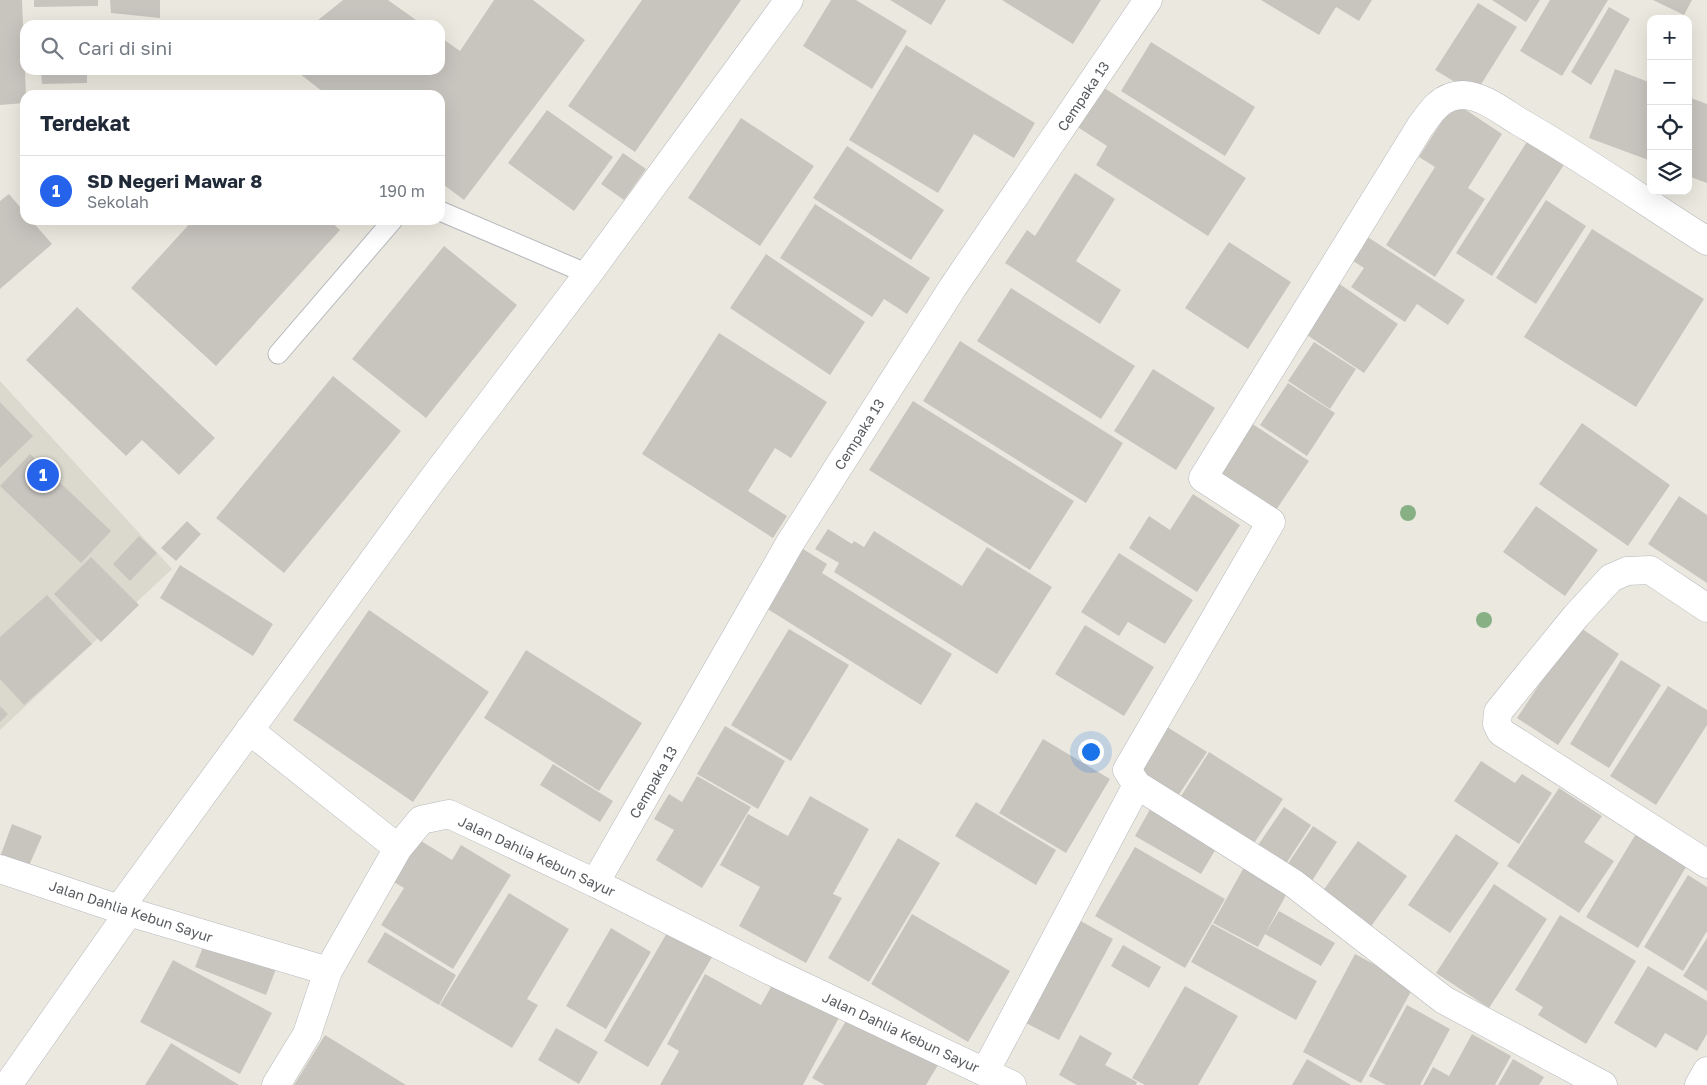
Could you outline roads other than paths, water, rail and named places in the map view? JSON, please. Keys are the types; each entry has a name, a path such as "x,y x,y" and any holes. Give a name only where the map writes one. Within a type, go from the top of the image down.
{"street":[{"path":"8,1085 124,910 250,730 429,484 588,274 789,0"},
{"name":"Cempaka 13","path":"595,883 790,543 953,287 1148,0"},
{"path":"1603,1085 1444,1000 1293,882 1137,785 1127,770 1270,522 1203,478 1420,127 1436,105 1448,98 1463,95 1479,98 1547,137 1707,242"},
{"path":"1707,608 1650,570 1627,571 1611,578 1576,616 1498,712 1497,724 1501,732 1707,864"},
{"path":"250,730 398,848"},
{"path":"985,1072 1137,785"},
{"name":"Jalan Dahlia Kebun Sayur","path":"0,869 124,910 328,971 398,848 421,820 449,814 595,883 771,971 1012,1085"},
{"path":"276,1085 307,1034 328,971"},
{"path":"1699,1085 1707,1071"}],"lane":[{"path":"445,213 588,274"},
{"path":"278,354 390,225"}],"place":[{"name":"SD Negeri Mawar 8","path":"43,475"}]}
